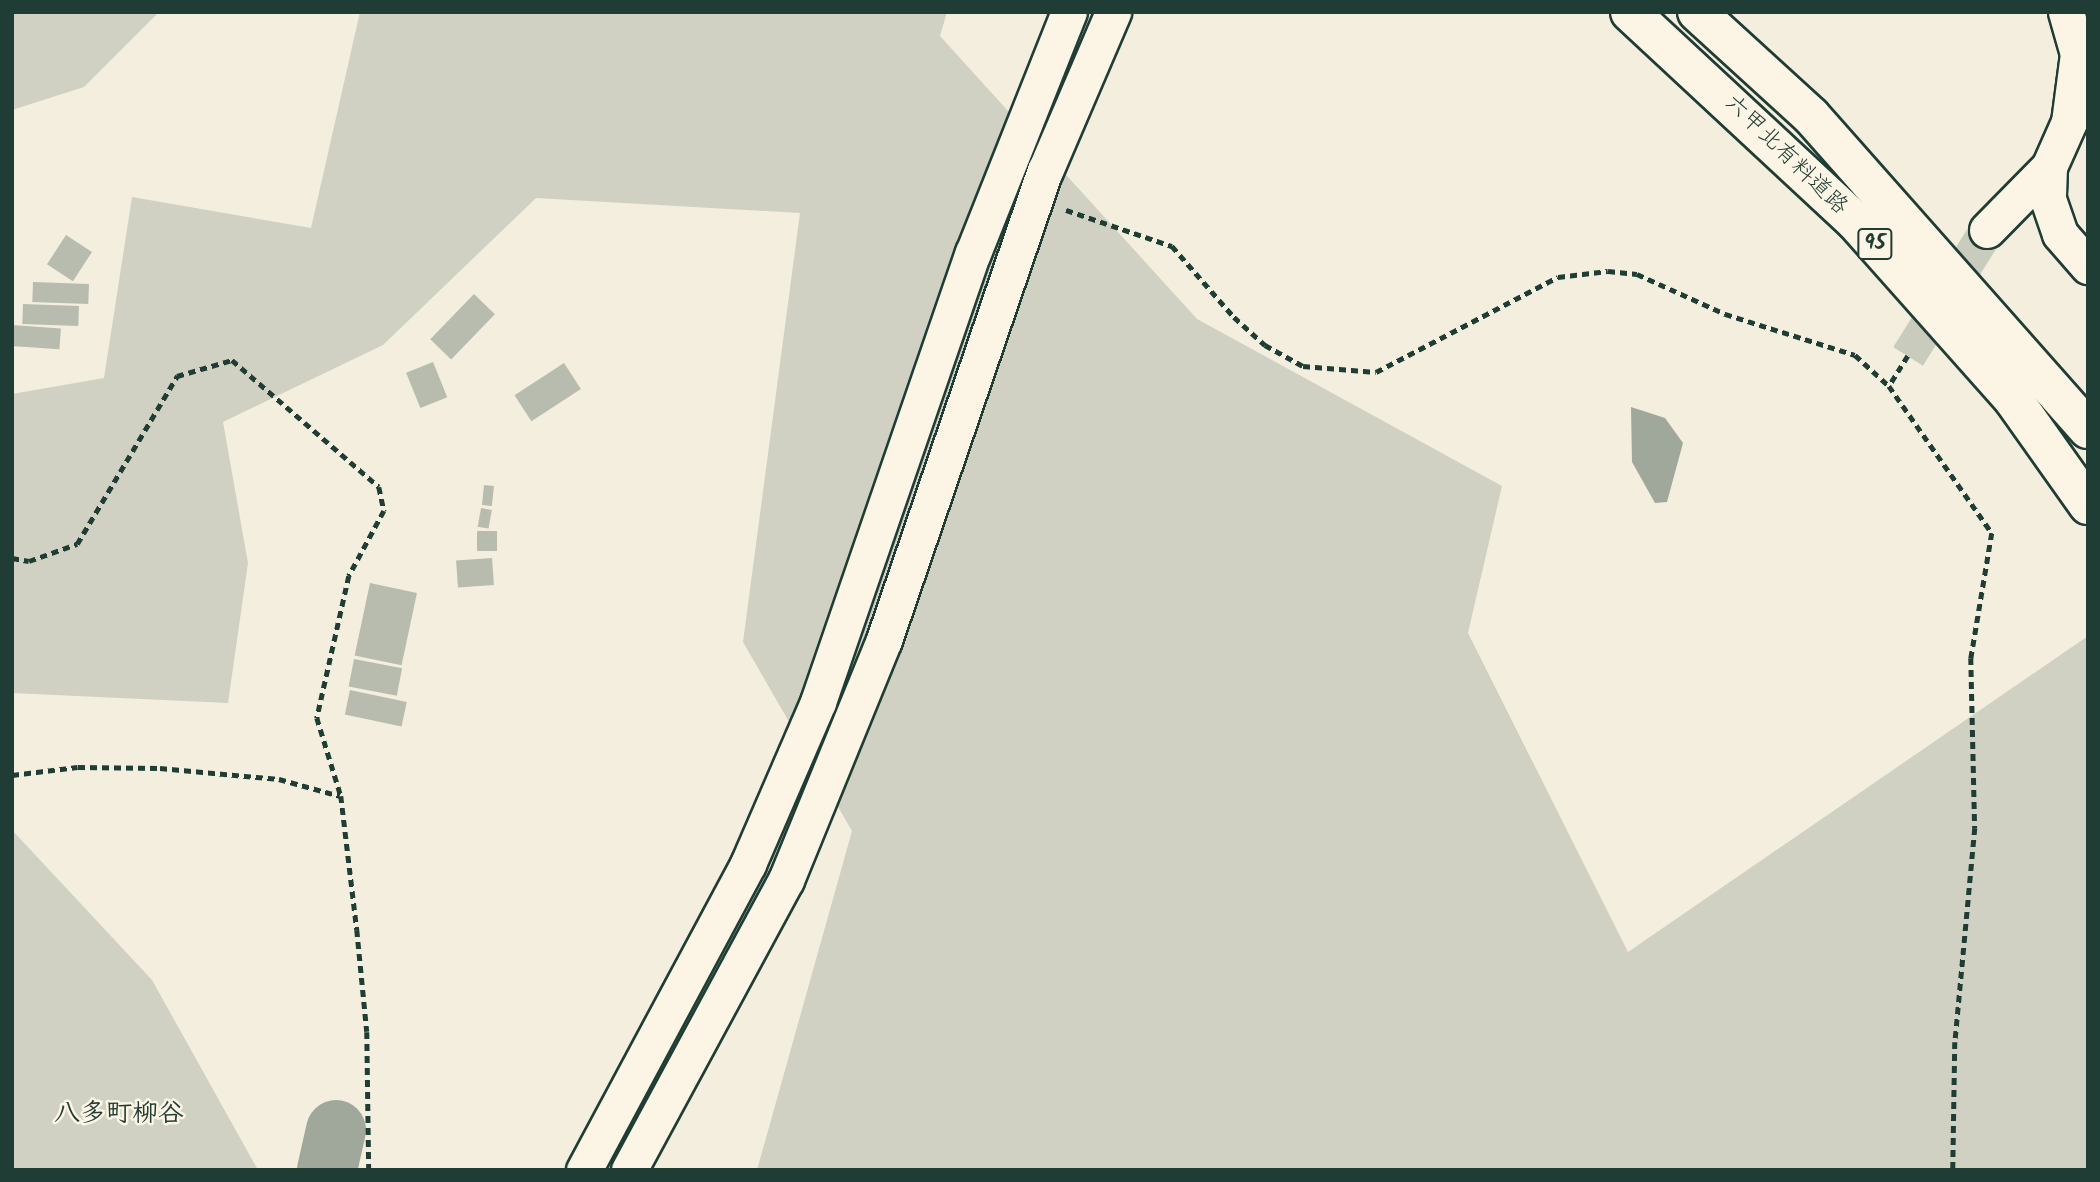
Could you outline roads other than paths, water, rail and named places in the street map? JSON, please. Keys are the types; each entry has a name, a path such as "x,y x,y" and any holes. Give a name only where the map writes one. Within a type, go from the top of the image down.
{"main road":[{"name":"六甲北有料道路","path":"1630,12 1855,221 2013,400 2088,505"},
{"name":"六甲北有料道路","path":"1697,12 1811,116 2088,429"}],"street":[{"path":"584,1170 748,864 818,702 973,253 1069,12"},
{"path":"629,1170 786,880 884,640 1035,201 1113,12"},
{"path":"1987,230 2049,167 2069,122 2078,54 2066,12"},
{"path":"2049,167 2048,198 2060,234 2088,266"}],"waterway":[{"path":"327,1170 336,1130"}],"tunnel":[{"path":"1908,356 1987,230"}],"district":[{"name":"八多町柳谷","path":"119,1115"}]}
